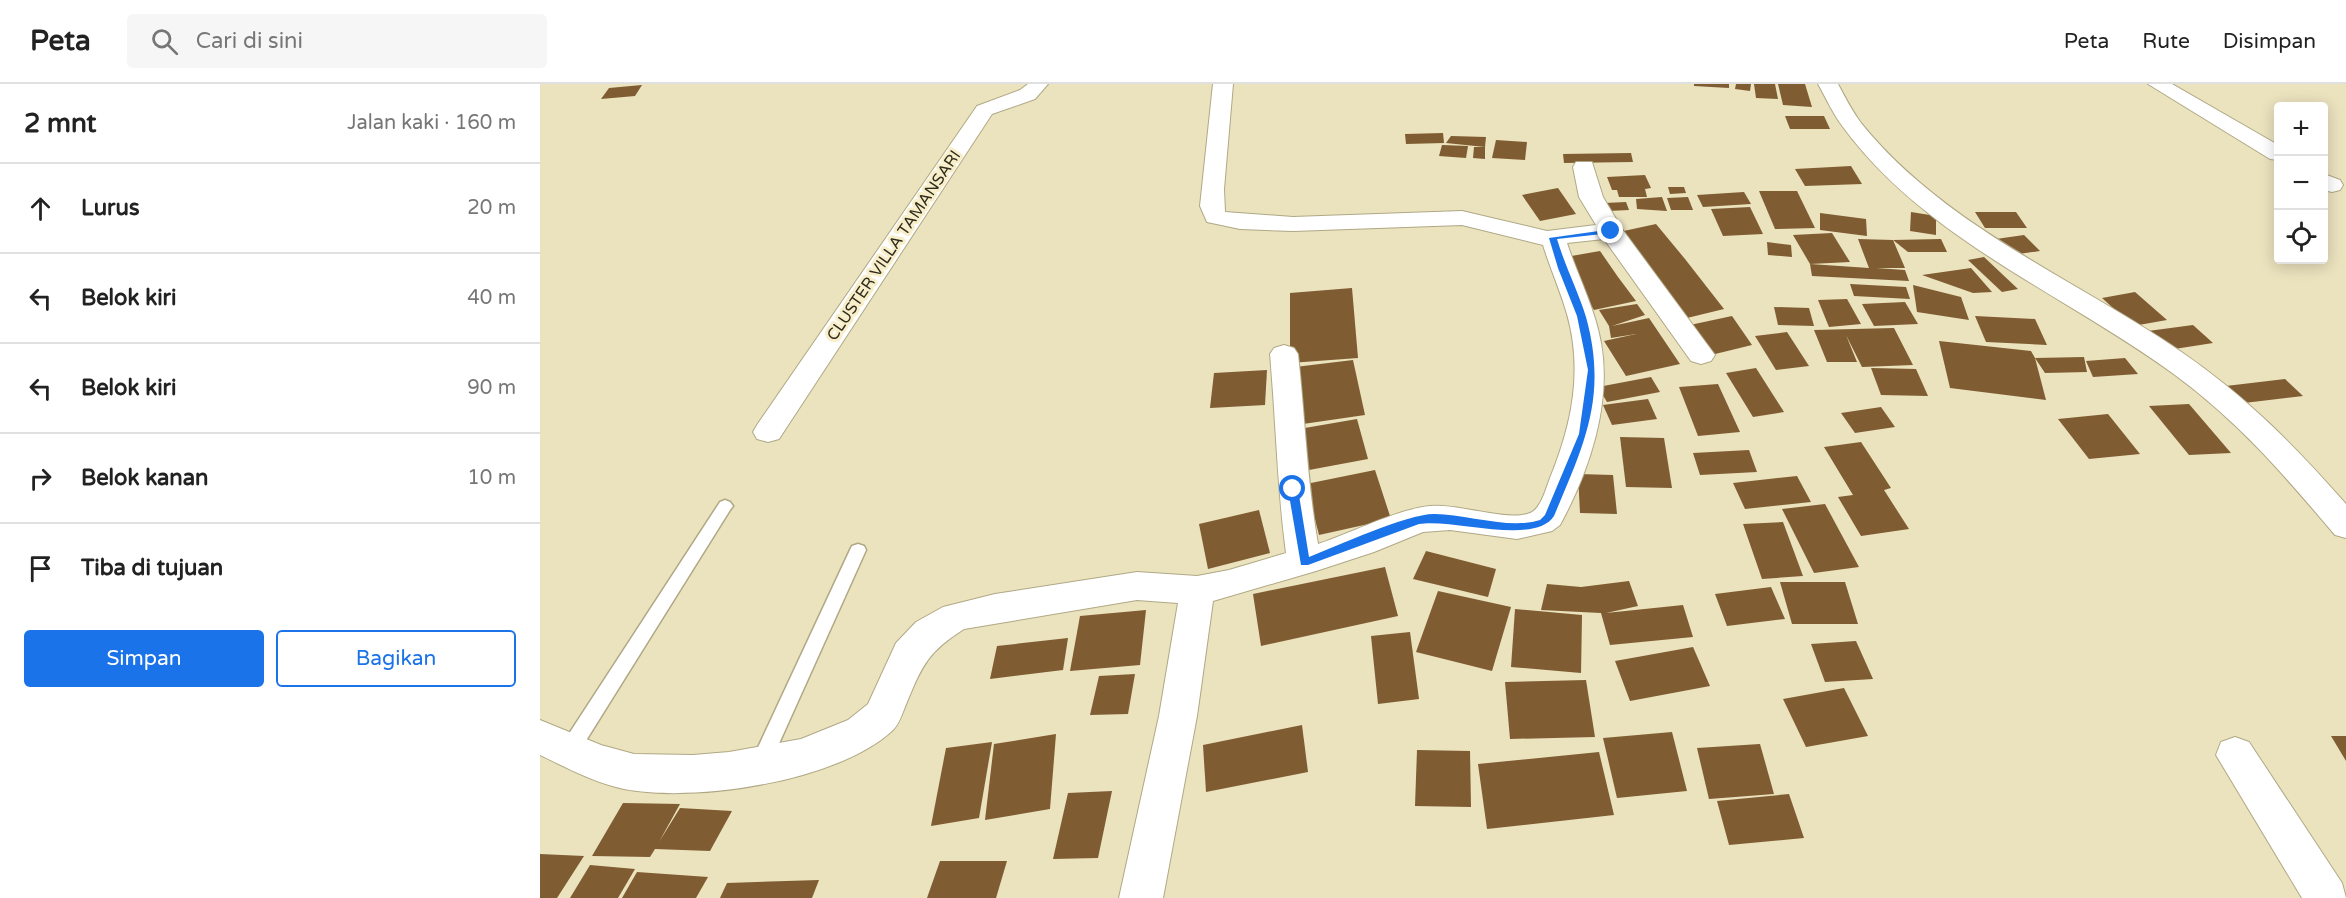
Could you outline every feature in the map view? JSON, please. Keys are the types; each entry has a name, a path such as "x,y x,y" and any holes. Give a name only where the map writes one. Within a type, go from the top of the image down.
{"street":[{"name":"CLUSTER VILLA TAMANSARI","path":"768,432 984,110 995,104 1023,96 1038,84"},
{"path":"1223,84 1213,189 1212,206 1215,217 1240,222 1293,224 1462,218 1495,224 1538,237 1553,238 1611,231"},
{"path":"1828,84 1850,125 1906,185 2039,276 2129,330 2240,410 2346,526"},
{"path":"2157,84 2274,152"},
{"path":"1584,167 1591,197 1611,231 1701,355"},
{"path":"555,743 611,767 635,772 702,772 759,765 814,754 870,728 882,716 909,654 929,633 955,617 995,608 1137,586 1197,590 1229,584 1304,562 1418,520 1449,518 1489,525 1535,526 1544,523 1583,434 1592,370 1581,316 1553,238"},
{"path":"1284,354 1291,422 1293,489 1304,562"},
{"path":"1141,898 1178,716 1197,590"},
{"path":"2235,755 2327,898"}],"lane":[{"path":"555,743 725,506"},
{"path":"759,765 858,550"}],"building":[{"path":"1694,84 1729,84 1729,88 1694,86"},
{"path":"1736,84 1751,84 1750,91 1735,89"},
{"path":"1754,84 1775,84 1778,99 1756,98"},
{"path":"1778,84 1805,84 1812,107 1783,105"},
{"path":"642,85 635,96 601,99 609,88"},
{"path":"1785,116 1824,116 1830,129 1790,129"},
{"path":"1443,133 1444,143 1406,144 1405,134"},
{"path":"1451,136 1486,137 1485,147 1446,143"},
{"path":"1496,140 1527,142 1525,160 1492,158"},
{"path":"1442,145 1468,146 1466,158 1439,156"},
{"path":"1474,147 1485,147 1485,159 1473,158"},
{"path":"1631,153 1633,162 1564,163 1563,154"},
{"path":"1851,166 1862,184 1805,186 1795,169"},
{"path":"1645,175 1651,188 1645,189 1647,197 1619,197 1617,190 1612,190 1607,177"},
{"path":"1668,187 1684,187 1686,193 1670,194"},
{"path":"1558,188 1576,214 1540,221 1522,195"},
{"path":"1759,191 1797,191 1815,228 1775,229"},
{"path":"1744,192 1751,204 1703,207 1697,195"},
{"path":"1662,197 1667,211 1637,209 1636,199"},
{"path":"1688,197 1693,210 1671,210 1667,198"},
{"path":"1626,202 1629,210 1608,211 1605,203"},
{"path":"1750,207 1763,234 1723,236 1711,209"},
{"path":"1911,212 1936,216 1936,235 1910,231"},
{"path":"1975,212 2016,212 2027,228 1985,228"},
{"path":"1820,213 1866,219 1867,236 1820,230"},
{"path":"1656,224 1724,309 1687,318 1619,232"},
{"path":"1832,233 1850,262 1810,264 1793,235"},
{"path":"2024,235 2040,251 2012,255 1996,239"},
{"path":"1858,239 1893,240 1905,268 1876,268 1905,270 1909,281 1812,276 1810,264 1869,268"},
{"path":"1941,239 1947,252 1908,252 1893,240"},
{"path":"1767,242 1791,245 1792,257 1768,255"},
{"path":"1600,251 1636,301 1594,310 1560,258"},
{"path":"1984,257 2018,289 2002,292 1968,260"},
{"path":"1971,268 1992,292 1973,293 1922,275"},
{"path":"1850,284 1906,287 1910,299 1854,296"},
{"path":"1913,285 1961,297 1969,320 1917,312"},
{"path":"1352,288 1358,358 1290,363 1290,293"},
{"path":"2135,292 2167,320 2133,326 2102,298"},
{"path":"1847,299 1861,324 1829,327 1818,300"},
{"path":"1905,302 1918,324 1874,326 1862,304"},
{"path":"1637,304 1645,315 1612,326 1649,318 1680,364 1626,376 1604,341 1636,334 1611,338 1609,326 1599,310"},
{"path":"1774,307 1809,308 1814,326 1778,325"},
{"path":"1732,316 1752,345 1711,355 1690,325"},
{"path":"1975,316 2035,319 2047,345 1986,342"},
{"path":"2193,325 2213,343 2168,350 2148,331"},
{"path":"1894,328 1913,365 1862,367 1846,335 1857,362 1827,362 1814,330"},
{"path":"1787,332 1809,366 1776,370 1755,336"},
{"path":"1939,341 2031,351 2046,400 1950,388"},
{"path":"2084,357 2087,372 2045,373 2035,358"},
{"path":"2125,358 2138,374 2093,377 2086,361"},
{"path":"1353,360 1365,415 1303,424 1295,367"},
{"path":"1756,368 1784,412 1753,417 1726,373"},
{"path":"1871,368 1916,369 1928,396 1881,395"},
{"path":"1267,370 1265,405 1210,408 1214,373"},
{"path":"1651,377 1660,392 1607,402 1598,387"},
{"path":"2285,379 2303,396 2244,403 2226,386"},
{"path":"1718,384 1740,432 1698,436 1679,387"},
{"path":"1648,399 1657,419 1612,425 1603,405"},
{"path":"2189,404 2231,453 2189,455 2149,406"},
{"path":"1881,407 1895,427 1855,433 1841,413"},
{"path":"2108,414 2140,454 2089,459 2058,419"},
{"path":"1357,419 1368,459 1309,470 1299,429"},
{"path":"1620,437 1664,438 1672,488 1626,487"},
{"path":"1861,442 1891,488 1884,490 1909,529 1861,536 1838,497 1853,495 1824,447"},
{"path":"1749,450 1757,472 1700,475 1693,453"},
{"path":"1375,470 1391,519 1319,535 1306,484"},
{"path":"1578,474 1613,475 1617,514 1580,513"},
{"path":"1797,476 1811,502 1745,509 1733,483"},
{"path":"1825,504 1859,567 1814,573 1782,509"},
{"path":"1259,510 1270,553 1208,569 1199,524"},
{"path":"1783,522 1803,576 1762,579 1743,524"},
{"path":"1426,551 1496,569 1488,597 1413,579"},
{"path":"1385,567 1398,616 1261,646 1253,594"},
{"path":"1629,581 1638,606 1606,613 1683,605 1693,637 1610,645 1601,613 1541,610 1547,584 1581,587"},
{"path":"1780,582 1845,582 1858,624 1792,624"},
{"path":"1771,587 1785,619 1727,626 1715,594"},
{"path":"1438,591 1511,607 1492,671 1416,652"},
{"path":"1515,609 1582,615 1581,673 1511,667"},
{"path":"1146,610 1140,665 1070,671 1080,616"},
{"path":"1410,632 1419,699 1378,704 1371,636"},
{"path":"1068,638 1063,670 990,679 997,646"},
{"path":"1856,641 1873,679 1825,682 1811,644"},
{"path":"1693,647 1710,686 1630,701 1615,661"},
{"path":"1135,674 1128,714 1090,715 1099,676"},
{"path":"1586,680 1595,737 1510,739 1505,682"},
{"path":"1844,688 1868,736 1806,747 1783,699"},
{"path":"1302,725 1308,772 1206,792 1203,745"},
{"path":"1672,732 1687,791 1617,798 1603,738"},
{"path":"1056,734 1050,809 985,820 994,744"},
{"path":"2331,736 2346,736 2346,761"},
{"path":"992,742 979,818 931,826 946,748"},
{"path":"1760,744 1774,794 1709,799 1697,748"},
{"path":"1417,750 1470,751 1471,807 1415,806"},
{"path":"1599,752 1614,815 1487,829 1478,764"},
{"path":"1112,791 1098,858 1053,859 1068,793"},
{"path":"1789,794 1804,838 1729,845 1717,801"},
{"path":"623,803 680,804 659,842 680,808 732,811 710,851 655,849 650,857 592,856"},
{"path":"540,854 584,856 557,898 540,898"},
{"path":"940,861 1007,861 996,898 927,898"},
{"path":"590,865 635,869 618,898 570,898"},
{"path":"637,872 708,877 696,898 622,898"},
{"path":"819,880 812,898 720,898 727,883"}],"route":[{"path":"1293,489 1304,562 1362,543 1418,520 1433,517 1489,525 1535,526 1544,523 1583,434 1592,370 1581,316 1553,238 1611,231"}]}
